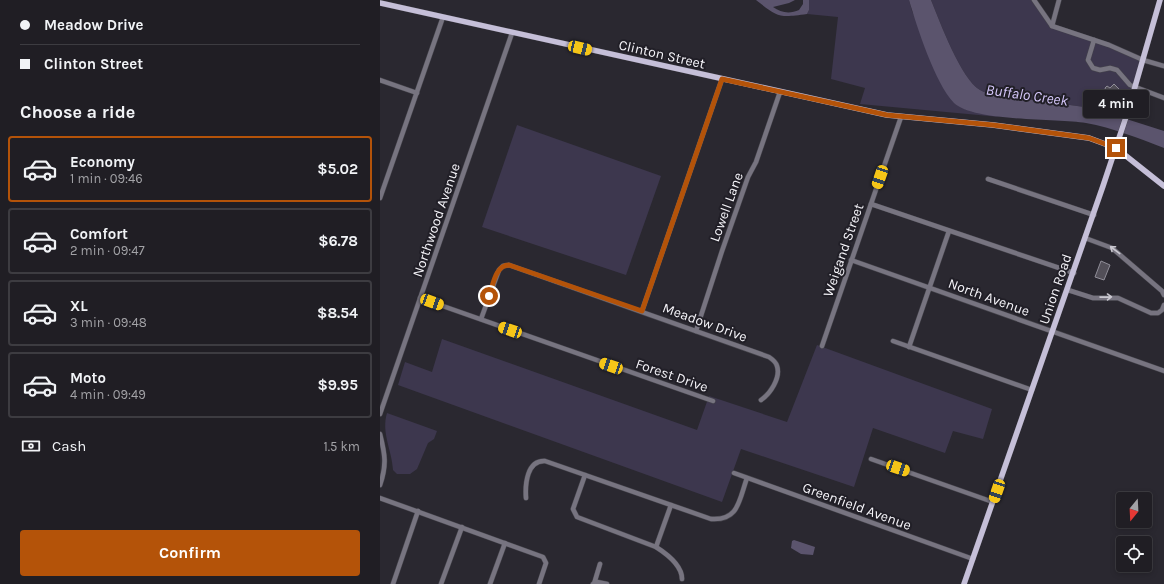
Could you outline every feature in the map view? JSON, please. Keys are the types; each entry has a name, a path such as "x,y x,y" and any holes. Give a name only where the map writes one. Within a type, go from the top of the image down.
{"main road":[{"name":"Union Road","path":"964,584 1094,215 1128,112 1160,0"},
{"name":"Clinton Street","path":"380,3 887,115 993,125 1089,138 1116,148 1164,186"}],"street":[{"path":"1034,0 1052,26 1094,40 1143,60 1164,66"},
{"path":"1052,26 1059,0"},
{"path":"380,198 443,17"},
{"name":"Northwood Avenue","path":"380,411 512,33"},
{"path":"1094,40 1088,60 1093,68 1100,70 1110,68 1117,70 1123,75 1128,84 1164,98"},
{"path":"642,311 722,79"},
{"path":"380,80 417,92"},
{"name":"Lowell Lane","path":"696,331 748,177 756,162 780,92"},
{"name":"Weigand Street","path":"822,346 901,117"},
{"path":"988,179 1094,215"},
{"path":"871,204 1074,273"},
{"path":"909,347 949,231"},
{"path":"1086,238 1112,248 1162,291 1164,295"},
{"name":"North Avenue","path":"851,260 1164,371"},
{"name":"Meadow Drive","path":"481,319 498,270 506,265 642,311 769,357 774,360 777,366 777,374 774,386 767,396 761,400"},
{"path":"1068,290 1094,298 1118,298 1151,313 1158,313 1162,310 1164,305"},
{"name":"Forest Drive","path":"420,298 713,401"},
{"path":"893,342 1032,390"},
{"path":"380,434 385,456 384,473 380,485"},
{"path":"871,458 993,502"},
{"path":"526,498 525,487 531,468 538,462 546,461 711,519 726,518 731,516 734,511 747,478"},
{"name":"Greenfield Avenue","path":"734,473 973,559"},
{"path":"585,475 573,509 577,517 656,547 666,553 673,561 680,570 682,578"},
{"path":"380,498 544,557 546,563 539,584"},
{"path":"656,547 671,505"},
{"path":"392,584 418,512"},
{"path":"442,584 462,527"},
{"path":"490,584 505,543"},
{"path":"593,584 600,564"},
{"path":"593,584 597,582 607,584"}],"shaded area":[{"path":"756,0 795,0 773,7 782,12 789,12 799,10 803,4 803,0 809,0 809,10 807,14 784,16 774,13"},
{"path":"809,0 909,0 912,11 955,103 965,109 1000,117 860,104 865,88 831,79 838,17 807,14 809,10"},
{"path":"909,0 931,0 945,35 959,62 973,84 980,90 996,95 1092,108 1164,131 1164,148 1116,130 1086,123 997,116 964,109 954,103 940,82 927,54"},
{"path":"931,0 1034,0 1052,26 1143,60 1125,118 1092,108 995,95 980,90 973,84 959,62 945,35"},
{"path":"517,125 661,176 626,275 482,227"},
{"path":"442,339 697,430 709,396 787,422 817,345 992,409 983,439 953,431 945,453 873,428 854,487 741,449 722,502 398,385 405,362 432,372"},
{"path":"387,413 437,431 434,439 428,443 417,469 410,474 397,474 393,470 385,428"},
{"path":"794,540 815,547 813,555 801,554 791,548 792,541"}],"building":[{"path":"1114,84 1120,90 1115,94 1116,97 1112,97 1107,101 1102,95 1106,91 1105,88 1107,86 1110,88"},
{"path":"1101,261 1110,265 1104,280 1095,277"}],"route":[{"path":"489,296 498,270 503,266 509,265 642,311 722,79 887,115 993,125 1089,138 1116,148"}],"water label":[{"name":"Buffalo Creek","path":"1027,95"}]}
